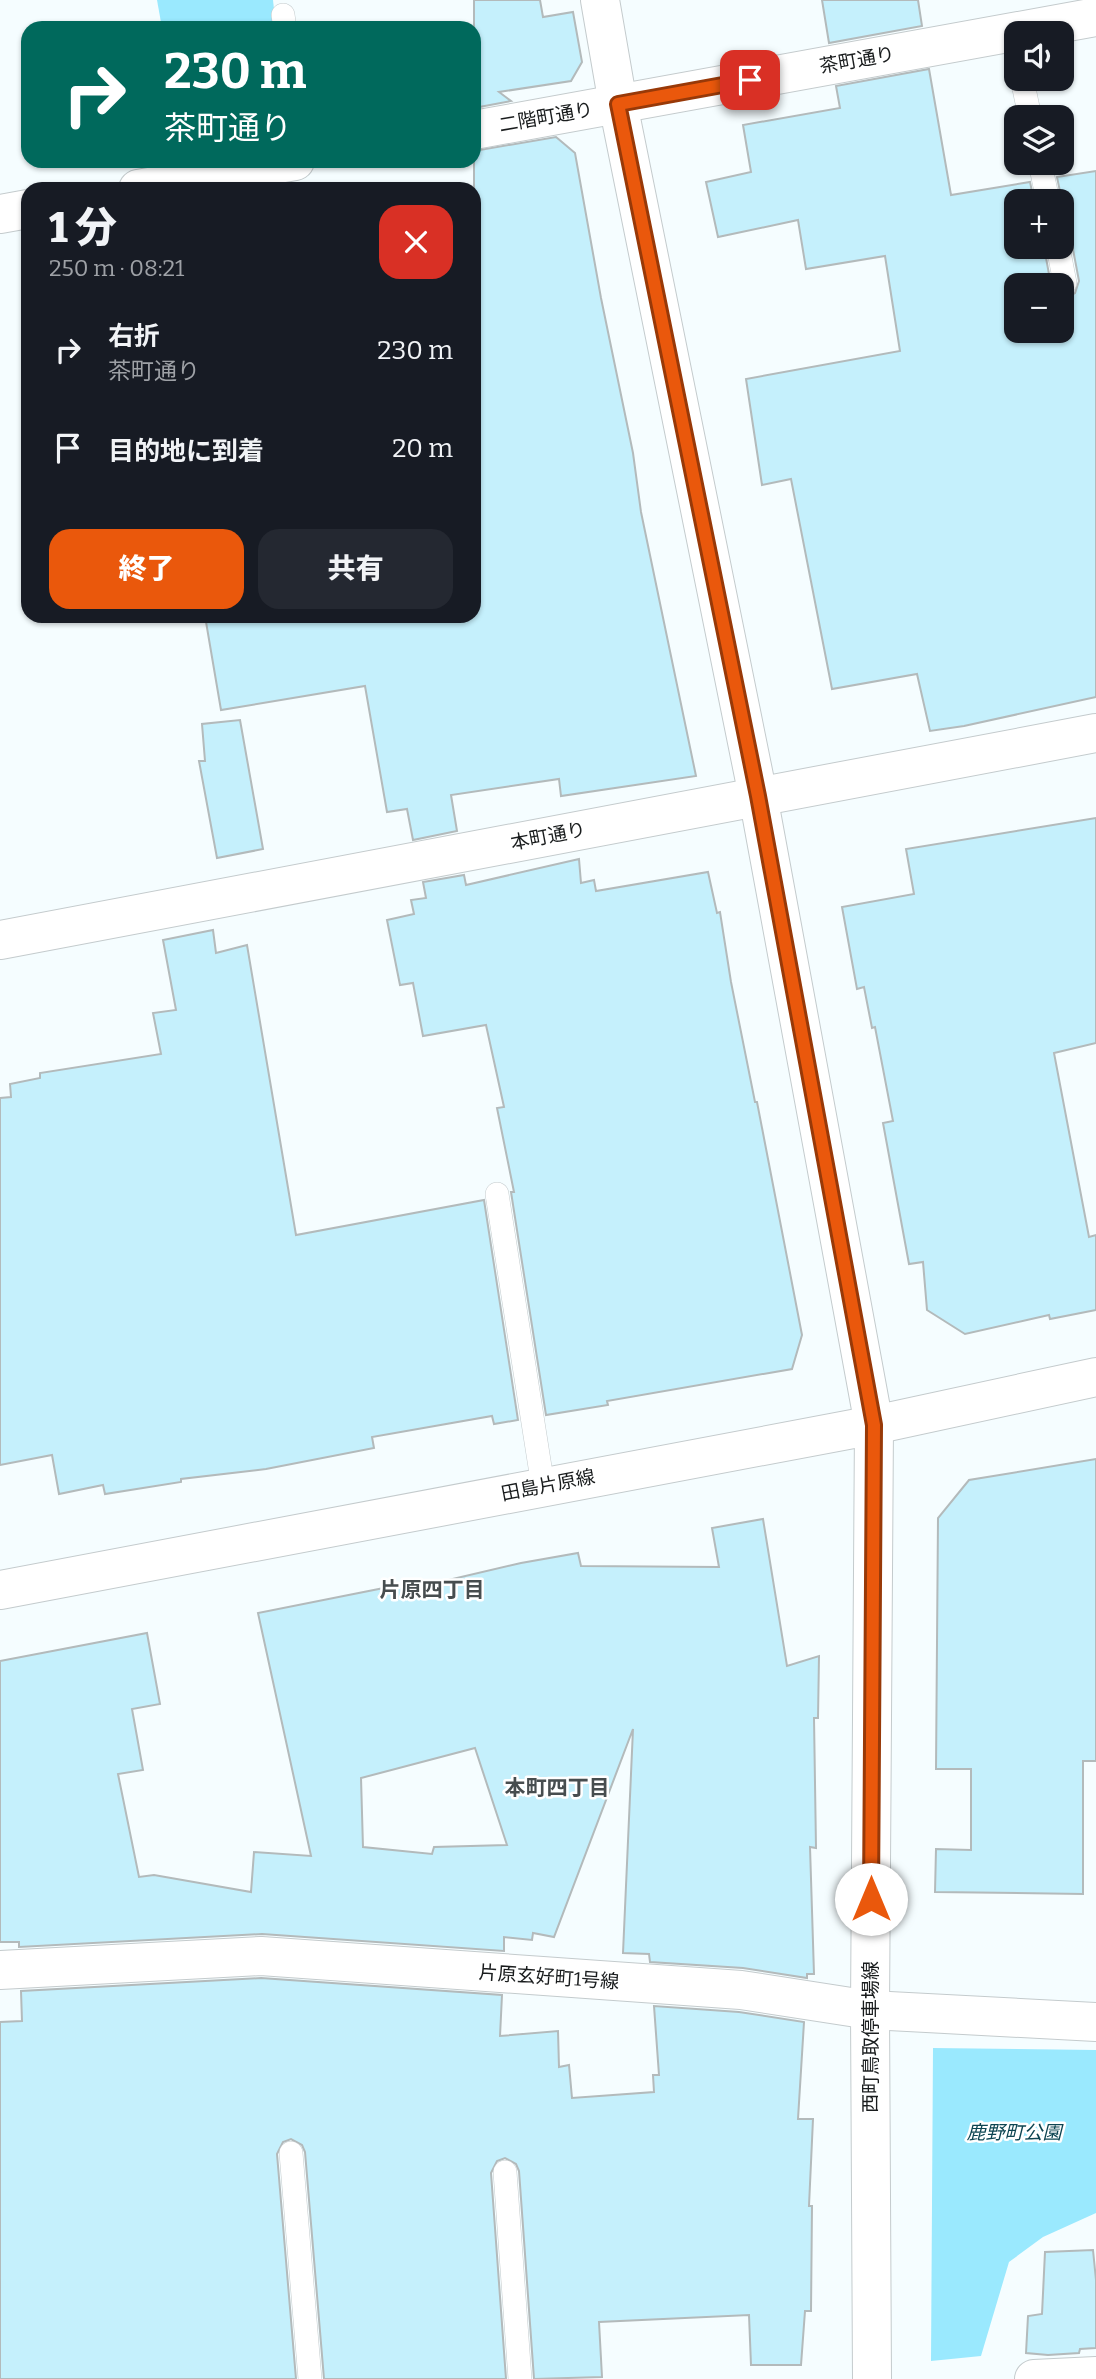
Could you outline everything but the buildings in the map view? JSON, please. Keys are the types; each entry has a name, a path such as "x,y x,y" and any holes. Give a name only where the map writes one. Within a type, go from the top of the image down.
{"main road":[{"name":"西町鳥取停車場線","path":"600,0 618,104 758,796 874,1425 870,2010 872,2379"},
{"name":"茶町通り","path":"1074,23 1096,16"},
{"name":"茶町通り","path":"618,104 1004,45"},
{"name":"二階町通り","path":"481,129 618,104"},
{"path":"177,182 256,168"},
{"path":"0,214 21,210"},
{"name":"本町通り","path":"0,940 1096,733"},
{"name":"田島片原線","path":"0,1590 874,1425 1096,1377"},
{"name":"片原玄好町1号線","path":"0,1970 261,1956 741,1990 870,2010 1096,2022"},
{"path":"1034,2379 1096,2376"}],"lane":[{"path":"497,1194 543,1486"},
{"path":"291,2153 310,2379"},
{"path":"505,2172 520,2379"}],"green space":[{"path":"157,0 273,0 275,21 161,21"},
{"name":"鹿野町公園","path":"933,2048 1096,2050 1096,2213 1043,2237 1009,2262 981,2356 931,2361"}],"district":[{"name":"片原四丁目","path":"432,1590"},
{"name":"本町四丁目","path":"557,1788"}],"route":[{"path":"750,80 618,104 758,796 874,1425 871,1899"}]}
